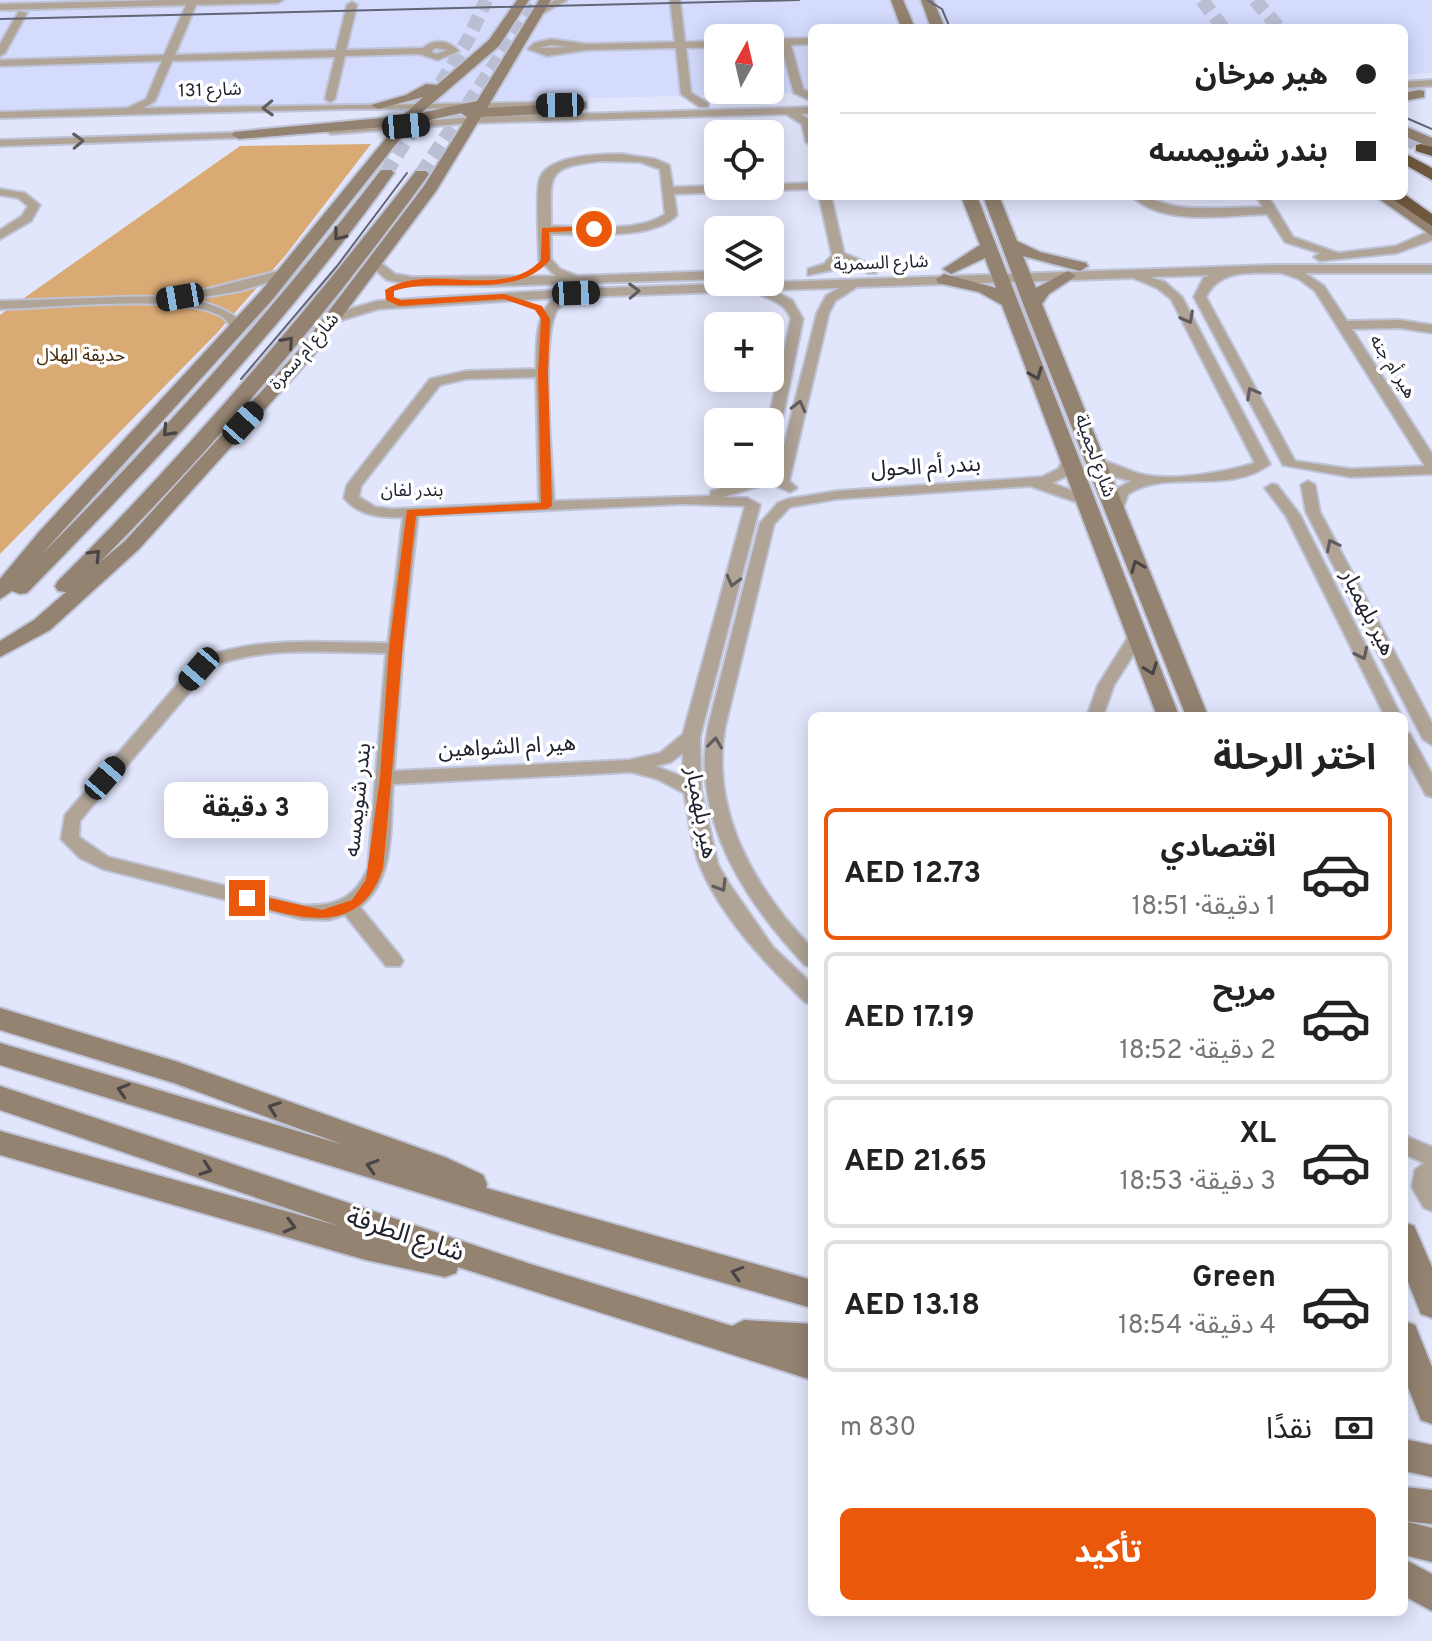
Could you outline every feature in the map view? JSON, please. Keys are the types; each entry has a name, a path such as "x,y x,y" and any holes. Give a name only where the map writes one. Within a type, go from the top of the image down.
{"highway":[{"path":"1408,160 1432,175"},
{"path":"1408,185 1423,194"},
{"path":"1408,196 1432,211"},
{"path":"1402,200 1432,221"}],"street":[{"path":"0,7 278,0"},
{"path":"465,111 453,88 485,60 489,48 523,0"},
{"path":"542,6 562,0"},
{"path":"675,0 686,94"},
{"path":"915,0 924,24"},
{"path":"927,0 936,24"},
{"path":"150,101 192,1"},
{"path":"895,1 906,24"},
{"path":"330,99 352,5"},
{"name":"شارع ام سمرة","path":"0,650 42,625 132,545 335,318 376,265 465,111 493,86 542,6"},
{"path":"0,53 22,13"},
{"path":"808,41 785,42 798,91 808,98"},
{"path":"587,47 704,44"},
{"path":"0,592 46,536 267,295 383,148 422,117 472,61 489,48"},
{"path":"0,63 423,51"},
{"path":"384,105 417,95 457,66 472,61"},
{"path":"1408,85 1432,83"},
{"path":"493,86 506,97 538,105"},
{"path":"784,107 798,91"},
{"path":"686,94 704,105"},
{"path":"670,105 686,94"},
{"path":"311,106 330,99 346,106"},
{"path":"175,110 150,101 124,112 99,117 21,120 7,125 2,132 6,143 323,132 465,111 538,105 784,107 808,115"},
{"path":"465,111 784,107 808,102"},
{"path":"384,105 422,117 447,131 447,138 426,181"},
{"name":"شارع 131","path":"0,115 384,105"},
{"path":"465,111 557,110 581,105"},
{"path":"239,135 422,117"},
{"path":"323,132 369,136 383,148"},
{"path":"1408,135 1430,149"},
{"path":"545,230 655,226 671,215 665,167 635,158 566,162 547,173 545,230 545,260 578,287 555,304 545,319 543,373 547,506"},
{"path":"0,608 208,389 331,246 386,173"},
{"name":"شارع ام سمرة","path":"0,650 139,511 234,406 426,181"},
{"path":"669,191 808,186"},
{"path":"0,192 26,197 33,202 34,208 27,218 0,235"},
{"path":"826,200 838,255"},
{"name":"شارع لجميلة","path":"971,200 1167,712"},
{"name":"شارع لجميلة","path":"993,200 1022,272 1032,306 1068,387 1195,712"},
{"path":"1144,200 1153,206 1170,209 1270,210"},
{"path":"1264,200 1289,239 1339,262 1432,251"},
{"path":"1388,200 1432,232"},
{"name":"شارع السمرية","path":"1339,262 1409,247 1424,242 1432,232"},
{"path":"1289,239 1273,264 1303,276 1320,289 1326,276 1339,262"},
{"path":"1011,244 1074,271"},
{"path":"947,274 975,258 988,246"},
{"path":"838,255 872,270"},
{"path":"812,272 828,267 838,255"},
{"path":"489,282 530,273 545,260"},
{"name":"شارع السمرية","path":"784,273 872,270 999,273 1339,262 1432,266"},
{"name":"شارع السمرية","path":"1074,271 1128,274 1232,271 1273,264"},
{"name":"شارع السمرية","path":"376,265 391,277 413,281 578,287 704,287"},
{"path":"1032,306 1043,290 1074,271"},
{"path":"1232,271 1208,280 1200,297 1292,464 1307,472 1309,483"},
{"path":"160,301 240,287 282,274"},
{"path":"947,274 1008,301"},
{"name":"شارع السمرية","path":"784,286 856,283 947,274"},
{"path":"1128,274 1152,281 1176,297 1261,465"},
{"name":"شارع السمرية","path":"335,318 368,306 504,297 704,276"},
{"path":"399,303 389,298 389,290 413,281"},
{"path":"785,504 793,494 785,484 823,313 836,294 856,283"},
{"name":"هير أم جنه","path":"1320,289 1432,468"},
{"path":"772,296 786,301 796,312 797,319 778,408"},
{"path":"504,297 535,305 545,319"},
{"path":"0,305 68,298 160,301 222,309 236,318 238,325"},
{"path":"1344,325 1400,324 1432,329"},
{"name":"بندر لفان","path":"543,373 454,376 431,385 354,485 351,498 358,505 373,511 411,513 683,500 737,488"},
{"name":"بندر أم الحول","path":"1018,485 1055,478 1069,462"},
{"path":"1097,463 1120,474 1150,480 1215,478 1293,491 1309,483 1351,473 1432,468"},
{"path":"1215,478 1261,465 1292,464 1351,473"},
{"name":"هير بلهمبار","path":"1261,465 1257,476 1293,515 1391,712"},
{"path":"1115,511 1121,492 1150,480"},
{"name":"هير بلهمبار","path":"1309,483 1313,512 1432,739"},
{"name":"بندر أم الحول","path":"785,484 808,492 837,495"},
{"name":"بندر أم الحول","path":"785,504 837,495 1018,485 1050,487 1084,500"},
{"path":"653,502 712,488"},
{"name":"هير بلهمبار","path":"746,488 743,493 750,504 691,737 692,790 709,865 723,890 766,952 808,992"},
{"name":"هير بلهمبار","path":"755,566 774,530 788,518 824,502 873,493"},
{"name":"بندر لفان","path":"683,500 768,508 785,504"},
{"name":"هير بلهمبار","path":"785,504 767,523 755,566 715,741 716,790 728,836 750,883 788,936 808,956"},
{"name":"بندر شويمسه","path":"349,907 365,895 377,868 395,648 411,513"},
{"path":"1096,712 1106,685 1138,635"},
{"path":"393,961 349,907 322,915 302,912 116,866 86,853 70,839 68,830 71,820 87,799 211,659 260,650 395,648"},
{"path":"1409,695 1432,711"},
{"name":"هير ام الشواهين","path":"386,778 629,766 665,758 691,737"},
{"path":"1408,746 1432,791"},
{"name":"هير ام الشواهين","path":"629,766 663,774 692,790"},
{"path":"0,1019 178,1073 292,1114 437,1167 554,1221"},
{"path":"0,1054 554,1221 808,1293"},
{"name":"شارع الطرفة","path":"0,1098 530,1278 808,1364"},
{"path":"0,1143 366,1247 530,1278"},
{"path":"1408,1146 1432,1157"},
{"path":"1432,1170 1423,1177 1423,1187 1432,1201"},
{"path":"1408,1244 1431,1296"},
{"path":"713,1333 808,1338"},
{"path":"1408,1346 1432,1409"},
{"path":"1408,1456 1432,1461"},
{"path":"1408,1504 1432,1507"},
{"path":"1408,1539 1432,1545"},
{"path":"1408,1579 1432,1594"}],"shaded area":[{"path":"0,0 1432,0 1432,73 1408,74 1408,24 808,24 808,93 784,94 784,24 704,24 704,96 0,112"}],"green space":[{"name":"حديقة الهلال","path":"371,144 285,256 216,334 0,554 0,315 240,146"}],"tunnel":[{"path":"386,173 469,38 486,0"},
{"path":"421,174 538,0"},
{"path":"1202,0 1220,24"},
{"path":"1255,0 1276,24"},
{"path":"1408,139 1421,148"}],"tram line":[{"path":"0,19 799,0"},
{"path":"927,0 942,9 948,24"},
{"path":"1408,119 1432,129"},
{"path":"241,379 337,266 407,173"}],"route":[{"path":"247,898 322,915 356,904 372,881 377,868 395,648 411,513 547,506 543,373 545,319 538,308 504,297 399,303 389,298 389,290 413,281 489,282 520,276 537,269 545,260 545,230 594,229"}]}
